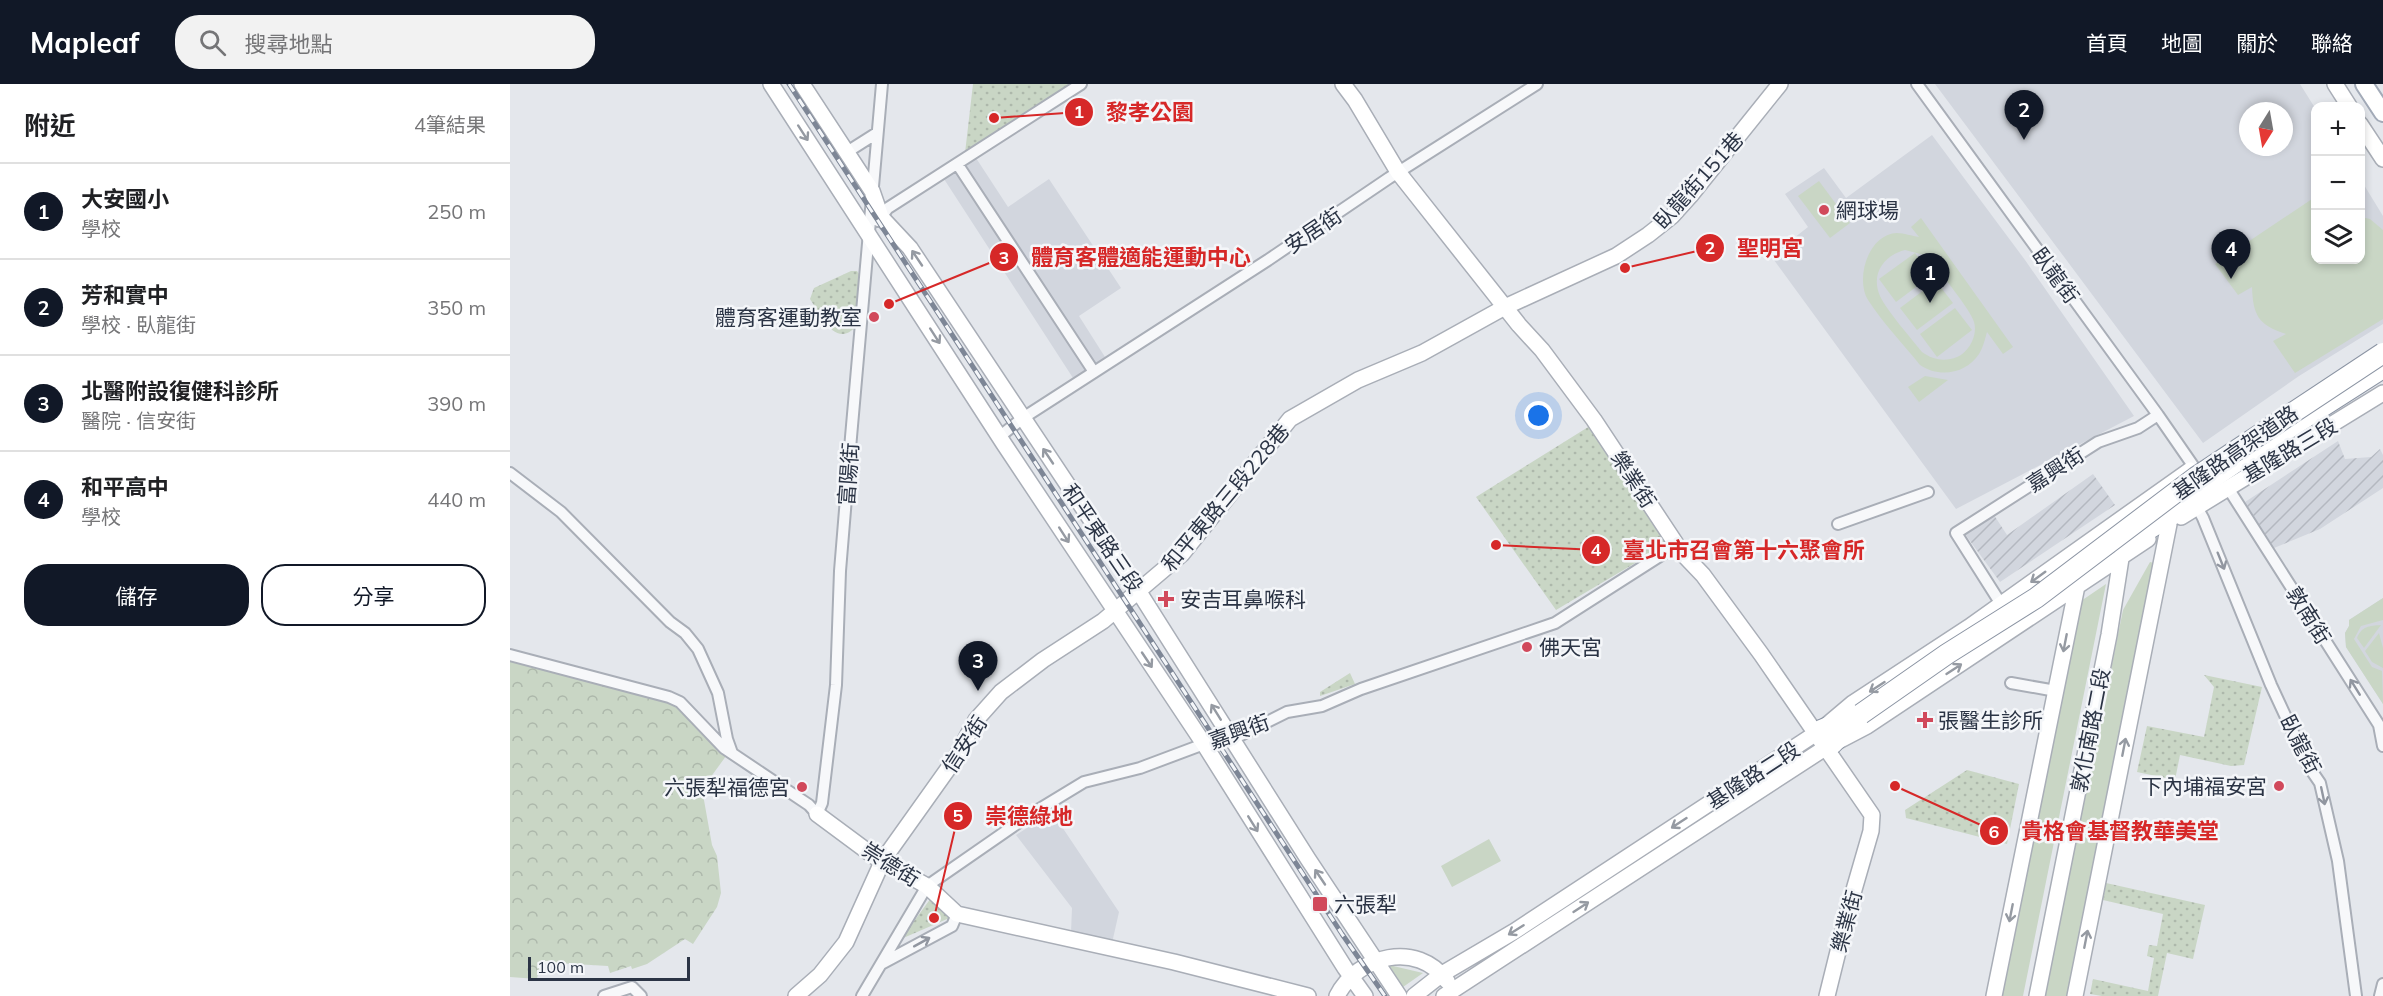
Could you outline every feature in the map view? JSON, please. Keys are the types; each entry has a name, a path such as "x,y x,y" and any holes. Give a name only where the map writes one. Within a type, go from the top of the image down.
{"highway":[{"name":"基隆路高架道路","path":"1824,739 1947,654 2036,598 2089,550 2383,353"},
{"path":"2122,551 2167,509 2383,368"},
{"name":"基隆路高架道路","path":"2089,550 2131,540 2383,382"}],"main road":[{"name":"和平東路三段","path":"771,84 999,437 1204,744 1350,977 1365,996"},
{"name":"和平東路三段","path":"802,84 872,191 881,217 910,248 1138,592 1308,859 1399,996"},
{"name":"樂業街","path":"1343,84 1398,172 1542,350 1594,420 1677,545 1703,575 1824,739 1872,815 1871,831 1827,996"},
{"name":"臥龍街151巷","path":"1505,307 1616,256 1648,236 1672,216 1690,196 1780,84"},
{"path":"2335,84 2346,102"},
{"path":"2364,84 2383,113"},
{"path":"2365,130 2383,159"},
{"name":"和平東路三段228巷","path":"1138,592 1182,554 1290,419 1358,380 1422,353 1505,307"},
{"name":"基隆路三段","path":"2089,550 2142,504 2194,467 2383,344"},
{"name":"基隆路三段","path":"2077,586 2122,551 2383,393"},
{"name":"敦化南路二段","path":"2037,996 2109,635 2127,525 2142,504"},
{"name":"敦化南路二段","path":"2075,996 2169,524"},
{"name":"敦化南路二段","path":"1994,996 2077,586 2089,550"},
{"name":"基隆路二段","path":"1451,994 1824,739 1853,703 1970,627 2001,604 2089,550"},
{"name":"基隆路二段","path":"1414,996 1442,974 1824,739 1867,726 2077,586"},
{"name":"信安街","path":"796,996 820,975 846,942 883,860 955,759 976,720 1001,692 1138,592"},
{"name":"崇德街","path":"817,814 883,860 927,886 957,914"},
{"path":"957,914 1174,962 1308,996"},
{"path":"1337,996 1350,977 1375,960 1396,956 1427,963 1442,974 1451,994"}],"street":[{"name":"富陽街","path":"817,814 822,803 836,685 842,550 882,84"},
{"path":"869,233 888,208 1081,84"},
{"name":"安居街","path":"999,437 1023,418 1398,172 1537,84"},
{"name":"臥龍街","path":"1917,84 2194,467"},
{"path":"847,152 877,133"},
{"path":"958,165 1094,372"},
{"name":"嘉興街","path":"2001,604 1956,533 2098,441 2138,428 2158,415"},
{"path":"510,473 561,512 670,622 685,633 698,649 718,693 732,753"},
{"name":"敦南街","path":"2228,488 2379,725 2383,746"},
{"path":"1838,524 1928,492"},
{"name":"臥龍街","path":"2197,507 2271,686 2309,767 2320,783 2338,861 2356,996"},
{"name":"嘉興街","path":"862,996 927,886 1028,816 1084,782 1140,768 1204,744 1232,738 1287,712 1322,706 1361,689 1555,623 1677,545"},
{"name":"崇德街","path":"510,656 669,697 680,702 723,748 809,805 817,814"},
{"path":"2011,683 2056,691"},
{"path":"881,964 952,926 957,914"},
{"path":"2380,996 2383,984"},
{"path":"604,996 632,987 641,996"}],"shaded area":[{"path":"1935,84 2300,84 2311,102 2311,264 2365,264 2365,187 2383,216 2383,324 2299,376 2203,443"},
{"path":"1932,135 2025,260 2134,416 1956,509 1771,256 1808,227 1785,194 1824,168 1846,198"},
{"path":"976,158 1008,207 1049,179 1121,288 1079,316 1105,357 1073,378 944,179"},
{"path":"2338,441 2345,459 2371,457 2380,449 2383,455 2383,488 2320,529 2274,548 2245,502"},
{"path":"2093,474 2115,505 2000,582 1962,530 1992,512 2007,535"},
{"path":"2383,598 2383,704 2346,647 2345,633 2349,620"},
{"path":"1052,812 1119,912 1112,943 1071,932 1072,908 1016,835"}],"green space":[{"path":"973,84 1071,84 965,153"},
{"name":"網球場","path":"1819,181 1850,223 1830,238 1798,196"},
{"path":"2311,200 2311,264 2365,264 2365,218 2370,219 2383,230 2383,319 2295,373 2273,341 2286,334 2269,327 2259,318 2254,305 2252,287 2238,295 2215,264"},
{"path":"1921,218 2013,347 2003,354 1987,332 1979,354 1974,361 1960,370 1935,372 1920,365 1868,300 1863,281 1867,259 1878,241 1887,235 1897,233 1919,237 1911,227","holes":["1905,250 1924,255 1931,260 1955,291 1974,322 1975,332 1972,342 1961,355 1953,359 1930,357 1922,352 1888,309 1877,288 1881,266 1891,256"]},
{"path":"1915,253 1932,275 1896,302 1879,279"},
{"path":"851,271 857,271 861,277 856,326 842,334 829,327 810,299 814,288"},
{"path":"1936,281 1953,303 1917,330 1900,308"},
{"path":"1955,308 1972,330 1937,357 1920,334"},
{"path":"1925,376 1948,380 1919,402 1908,387"},
{"path":"1593,424 1674,540 1556,610 1476,497"},
{"path":"2150,562 2154,563 2067,996 2045,996 2123,610"},
{"path":"2106,584 2023,996 2000,996 2081,601"},
{"path":"2383,598 2383,620 2361,626 2354,639 2372,667 2382,671 2383,704 2346,647 2345,633 2349,620"},
{"path":"2381,625 2364,648 2357,638 2361,631 2369,626"},
{"path":"2379,633 2383,648 2383,668 2372,662 2365,651"},
{"path":"510,658 678,703 729,752 702,789 712,845 717,856 721,893 717,907 693,944 685,939 647,964 632,969 631,966 610,973 608,966 540,962 537,979 510,977"},
{"path":"1350,673 1355,684 1320,696 1320,692"},
{"path":"2204,675 2262,687 2244,765 2231,766 2180,755 2175,780 2137,772 2147,726 2204,737 2214,687"},
{"path":"1967,770 2019,784 2007,844 1906,818 1905,810"},
{"path":"1489,839 1501,861 1452,887 1441,866"},
{"path":"2106,883 2205,905 2193,959 2167,953 2158,996 2090,994 2093,979 2148,991 2154,958 2147,956 2149,945 2157,946 2163,914 2103,900"},
{"path":"931,898 954,916 901,939"},
{"path":"1389,965 1423,973 1403,987"}],"railway":[{"path":"789,84 1342,934 1385,996"}],"place":[{"name":"黎孝公園","path":"994,118"},
{"name":"芳和實中","path":"2024,140"},
{"name":"網球場","path":"1824,210"},
{"name":"聖明宮","path":"1625,268"},
{"name":"和平高中","path":"2231,279"},
{"name":"大安國小","path":"1930,303"},
{"name":"體育客體適能運動中心","path":"889,304"},
{"name":"體育客運動教室","path":"874,317"},
{"name":"臺北市召會第十六聚會所","path":"1496,545"},
{"name":"安吉耳鼻喉科","path":"1166,599"},
{"name":"佛天宮","path":"1527,647"},
{"name":"北醫附設復健科診所","path":"978,691"},
{"name":"張醫生診所","path":"1925,720"},
{"name":"貴格會基督教華美堂","path":"1895,786"},
{"name":"下內埔福安宮","path":"2279,786"},
{"name":"六張犁福德宮","path":"802,787"},
{"name":"六張犁","path":"1320,904"},
{"name":"崇德綠地","path":"934,918"}]}
